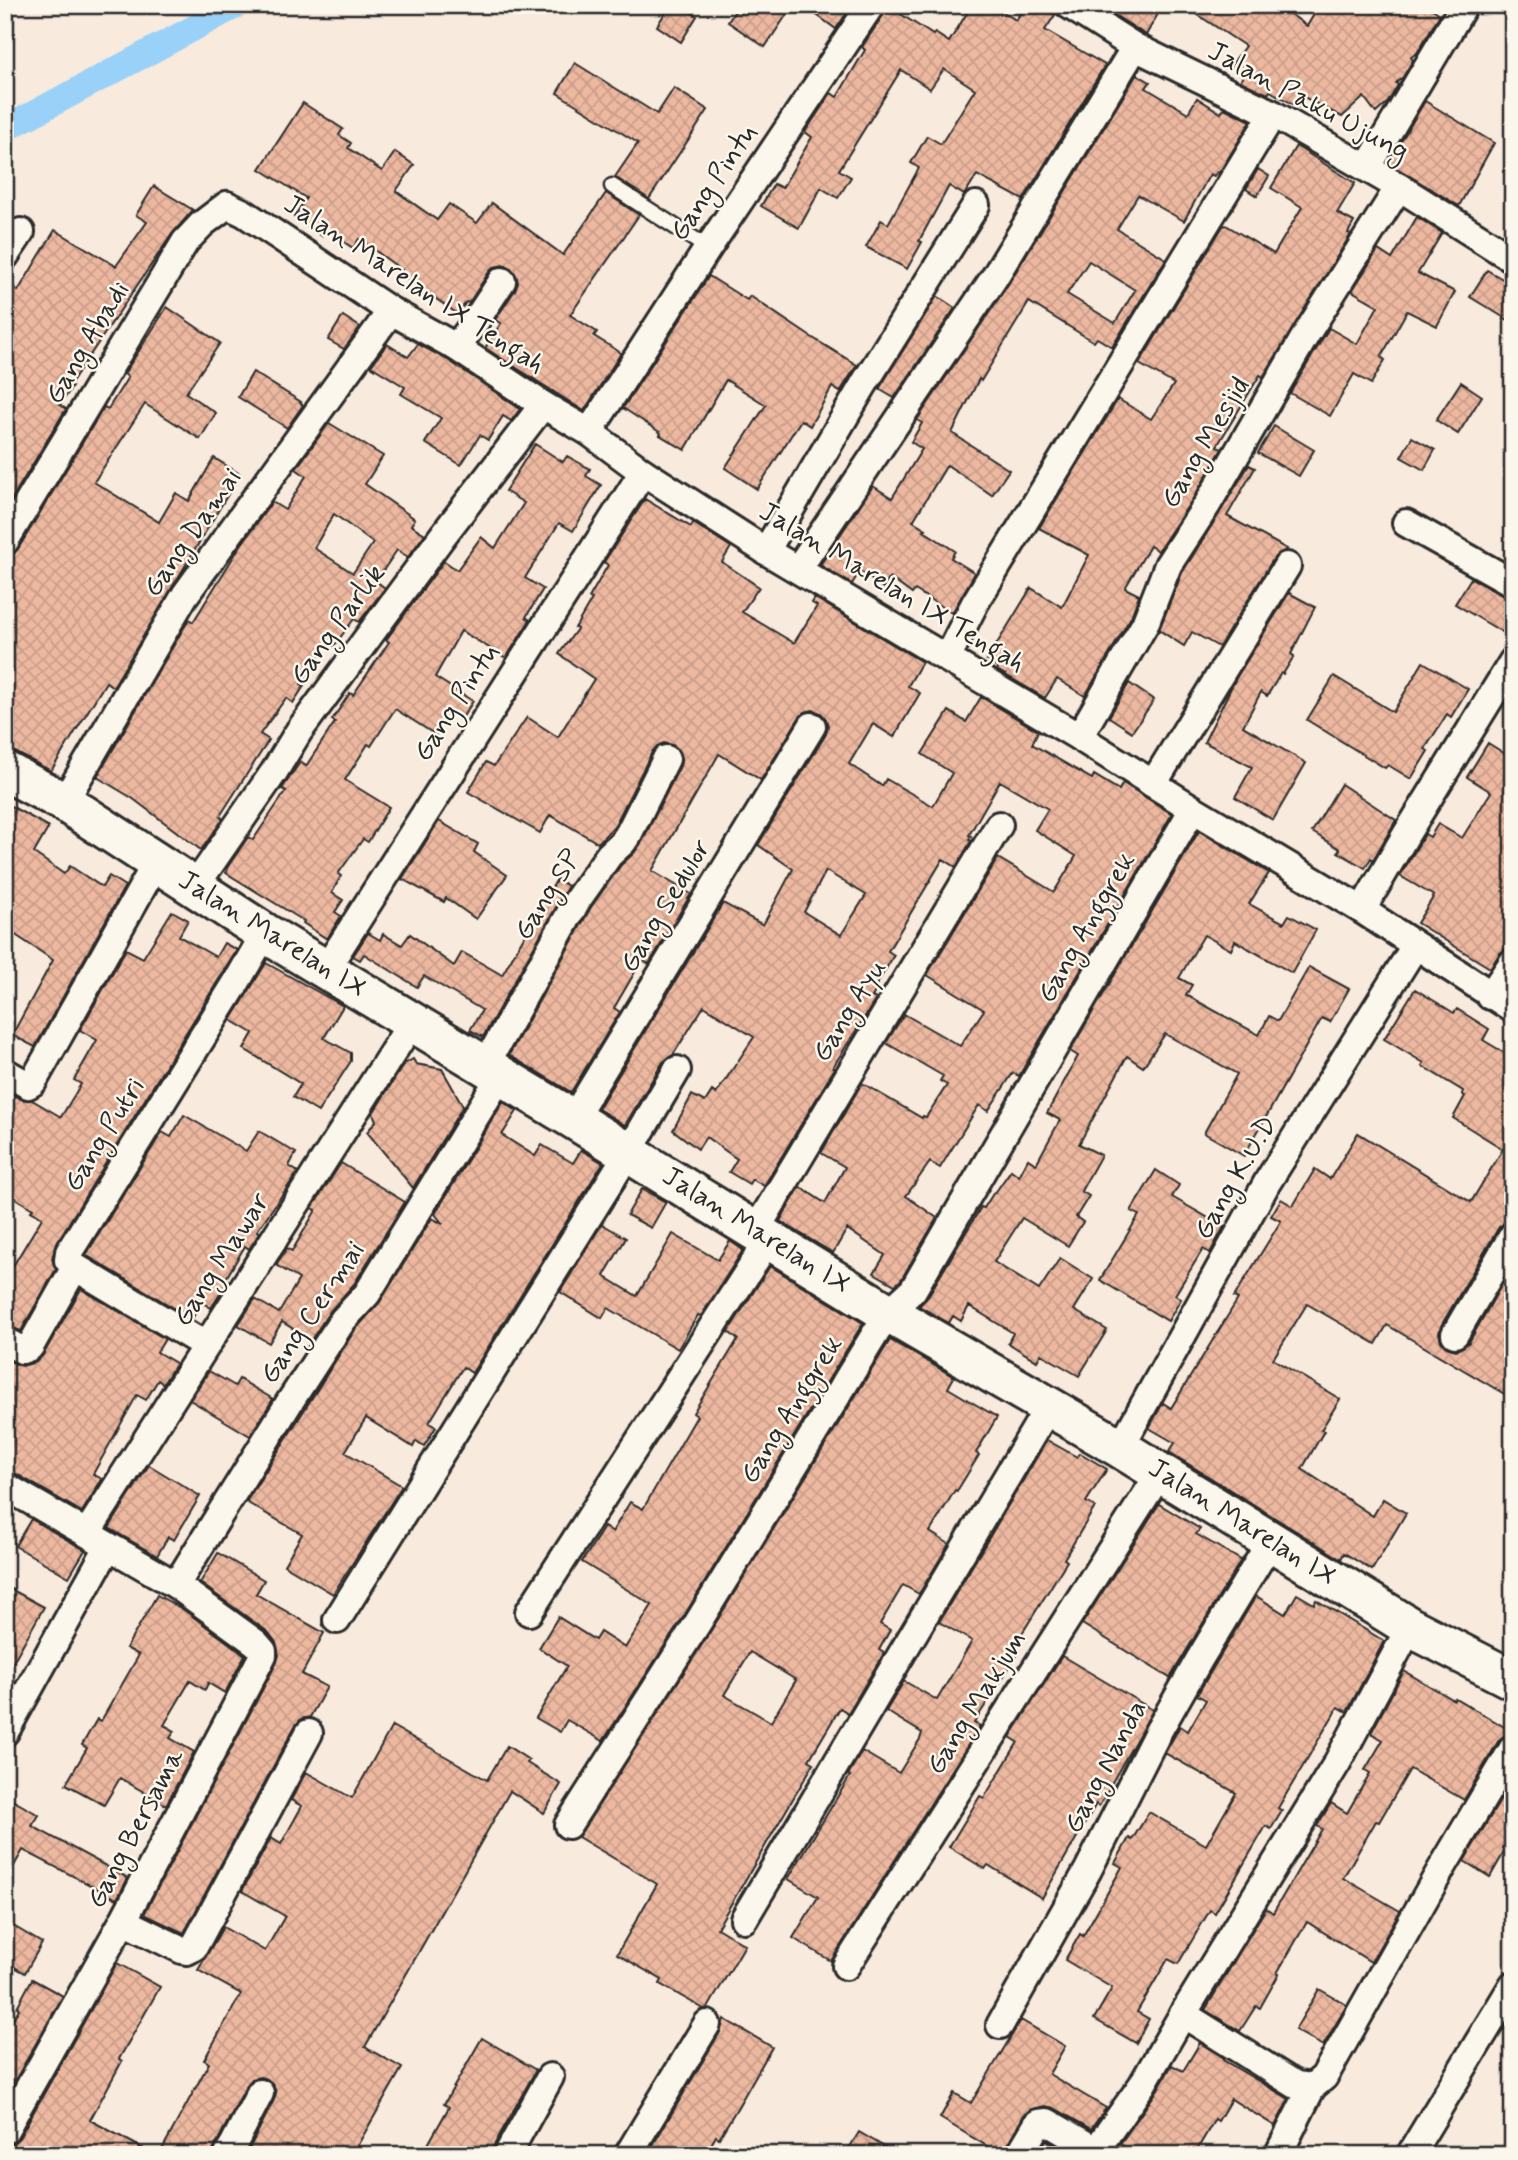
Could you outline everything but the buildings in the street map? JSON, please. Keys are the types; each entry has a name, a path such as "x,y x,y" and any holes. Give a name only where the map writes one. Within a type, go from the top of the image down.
{"main road":[{"name":"Jalan Marelan IX","path":"5,771 64,802 265,933 888,1313 1120,1448 1410,1627 1513,1680"}],"street":[{"name":"Gang Pintu","path":"589,432 708,247 871,5"},
{"name":"Jalan Paku Ujung","path":"1069,5 1135,47 1273,114 1313,127 1367,168 1513,259"},
{"path":"1367,168 1460,7"},
{"path":"798,569 994,278 1135,47"},
{"path":"947,657 982,591 1273,114"},
{"name":"Gang Mesjid","path":"1079,737 1145,624 1168,565 1207,505 1307,333 1399,187"},
{"name":"Gang Abadi","path":"5,541 186,242 202,224 227,205 244,213"},
{"path":"766,551 864,384 976,205"},
{"name":"Jalan Marelan IX Tengah","path":"244,213 390,311 456,347 589,432 643,472 766,551 947,657 1362,910 1502,1002"},
{"path":"5,256 21,232"},
{"path":"456,347 502,281"},
{"name":"Gang Damai","path":"64,802 185,596 390,311"},
{"name":"Gang Parlik","path":"194,888 299,731 543,405"},
{"name":"Gang Pintu","path":"326,969 643,472"},
{"path":"1406,523 1513,583"},
{"path":"1153,785 1287,566"},
{"path":"1362,910 1513,661"},
{"name":"Gang Sedulor","path":"573,1119 812,726"},
{"name":"Gang SP","path":"493,1071 578,899 609,855 623,842 666,759"},
{"name":"Gang Anggrek","path":"568,1825 698,1624 888,1313 913,1290 1193,809"},
{"name":"Gang Ayu","path":"529,1612 762,1235 999,825"},
{"path":"5,1072 28,1085 33,1082 156,863"},
{"name":"Gang Putri","path":"5,1341 22,1350 30,1347 75,1267 68,1259 69,1252 265,933"},
{"name":"Gang K.U.D","path":"1120,1448 1268,1181 1415,946"},
{"path":"1502,1002 1513,962"},
{"name":"Gang Mawar","path":"5,1731 97,1540 205,1345 412,1022"},
{"path":"337,1620 677,1070"},
{"name":"Gang Cermai","path":"176,1586 343,1320 367,1294 493,1071"},
{"path":"1455,1334 1513,1234"},
{"path":"75,1267 205,1345"},
{"path":"744,1919 1049,1406"},
{"name":"Gang Makjum","path":"846,1966 1160,1473"},
{"path":"5,1486 176,1586"},
{"name":"Gang Nanda","path":"1000,2025 1088,1870 1172,1707 1271,1541"},
{"name":"Gang Bersama","path":"5,2130 123,1921 263,1655 256,1643 176,1586"},
{"path":"1018,2155 1041,2122 1053,2124 1100,2152 1337,1763 1410,1627"},
{"path":"123,1921 182,1951 194,1947 309,1733"},
{"path":"1278,2155 1312,2087 1324,2077 1513,1748"},
{"path":"1410,2155 1513,1985"},
{"path":"1183,2014 1296,2085 1312,2087"},
{"path":"628,2155 707,2024"},
{"path":"507,2155 550,2077"},
{"path":"228,2155 260,2093"}],"lane":[{"path":"612,186 708,247"}],"waterway":[{"path":"5,129 237,5"}]}
